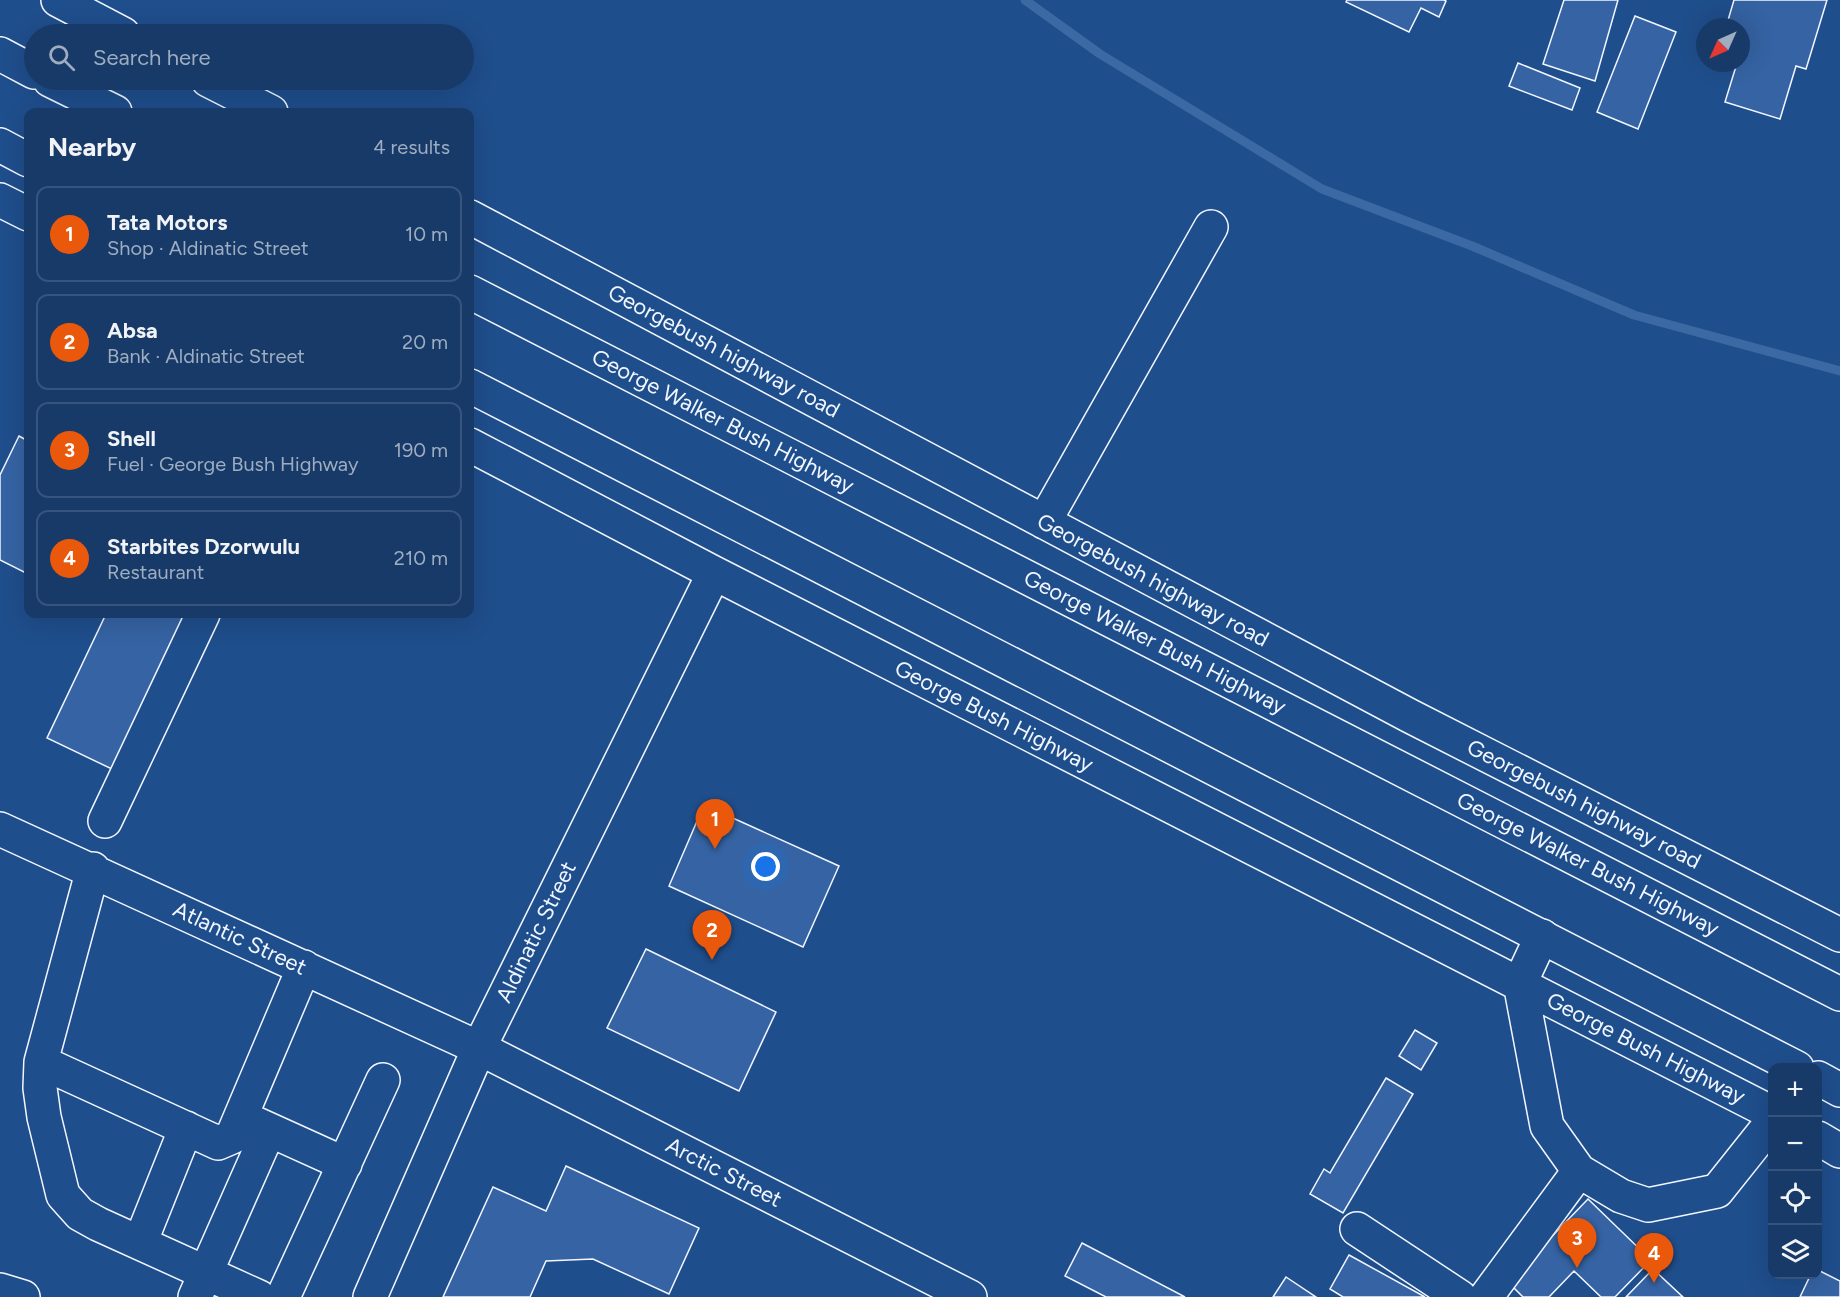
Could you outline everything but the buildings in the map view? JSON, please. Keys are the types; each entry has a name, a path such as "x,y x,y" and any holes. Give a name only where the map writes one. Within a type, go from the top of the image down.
{"main road":[{"path":"58,0 104,24"},
{"path":"0,54 24,67"},
{"path":"70,90 107,108"},
{"path":"228,90 263,108"},
{"path":"0,145 24,158"},
{"path":"0,200 24,212"},
{"name":"Georgebush highway road","path":"474,219 1410,716 1840,935"},
{"path":"1044,522 1211,227"},
{"name":"George Walker Bush Highway","path":"474,294 1840,994"},
{"path":"474,388 1787,1063"},
{"name":"George Bush Highway","path":"474,447 714,573 1768,1110"},
{"name":"Aldinatic Street","path":"370,1297 478,1048 714,573"},
{"path":"105,821 201,618"},
{"name":"Atlantic Street","path":"0,829 93,869 478,1048"},
{"path":"93,869 41,1062 40,1088 44,1117 63,1195 80,1214 140,1243 200,1285 259,1297"},
{"name":"George Bush Highway","path":"1520,983 1542,936"},
{"path":"200,1285 255,1124 304,967"},
{"path":"1520,983 1547,1126 1579,1171 1621,1196 1648,1205 1717,1191 1768,1128"},
{"name":"Arctic Street","path":"478,1048 970,1297"},
{"path":"41,1062 218,1143 255,1124"},
{"path":"284,1297 383,1080"},
{"path":"1822,1080 1840,1090"},
{"path":"255,1124 345,1164"},
{"path":"140,1243 186,1128"},
{"path":"1822,1140 1840,1151"},
{"path":"1486,1297 1579,1171"},
{"path":"1357,1229 1460,1297"},
{"path":"0,1290 22,1297"}],"waterway":[{"path":"1025,0 1100,54 1322,189 1472,246 1634,315 1840,371"}],"place":[{"name":"Tata Motors","path":"715,849"},
{"name":"Absa","path":"712,960"},
{"name":"Shell","path":"1577,1268"},
{"name":"Starbites Dzorwulu","path":"1654,1283"}]}
